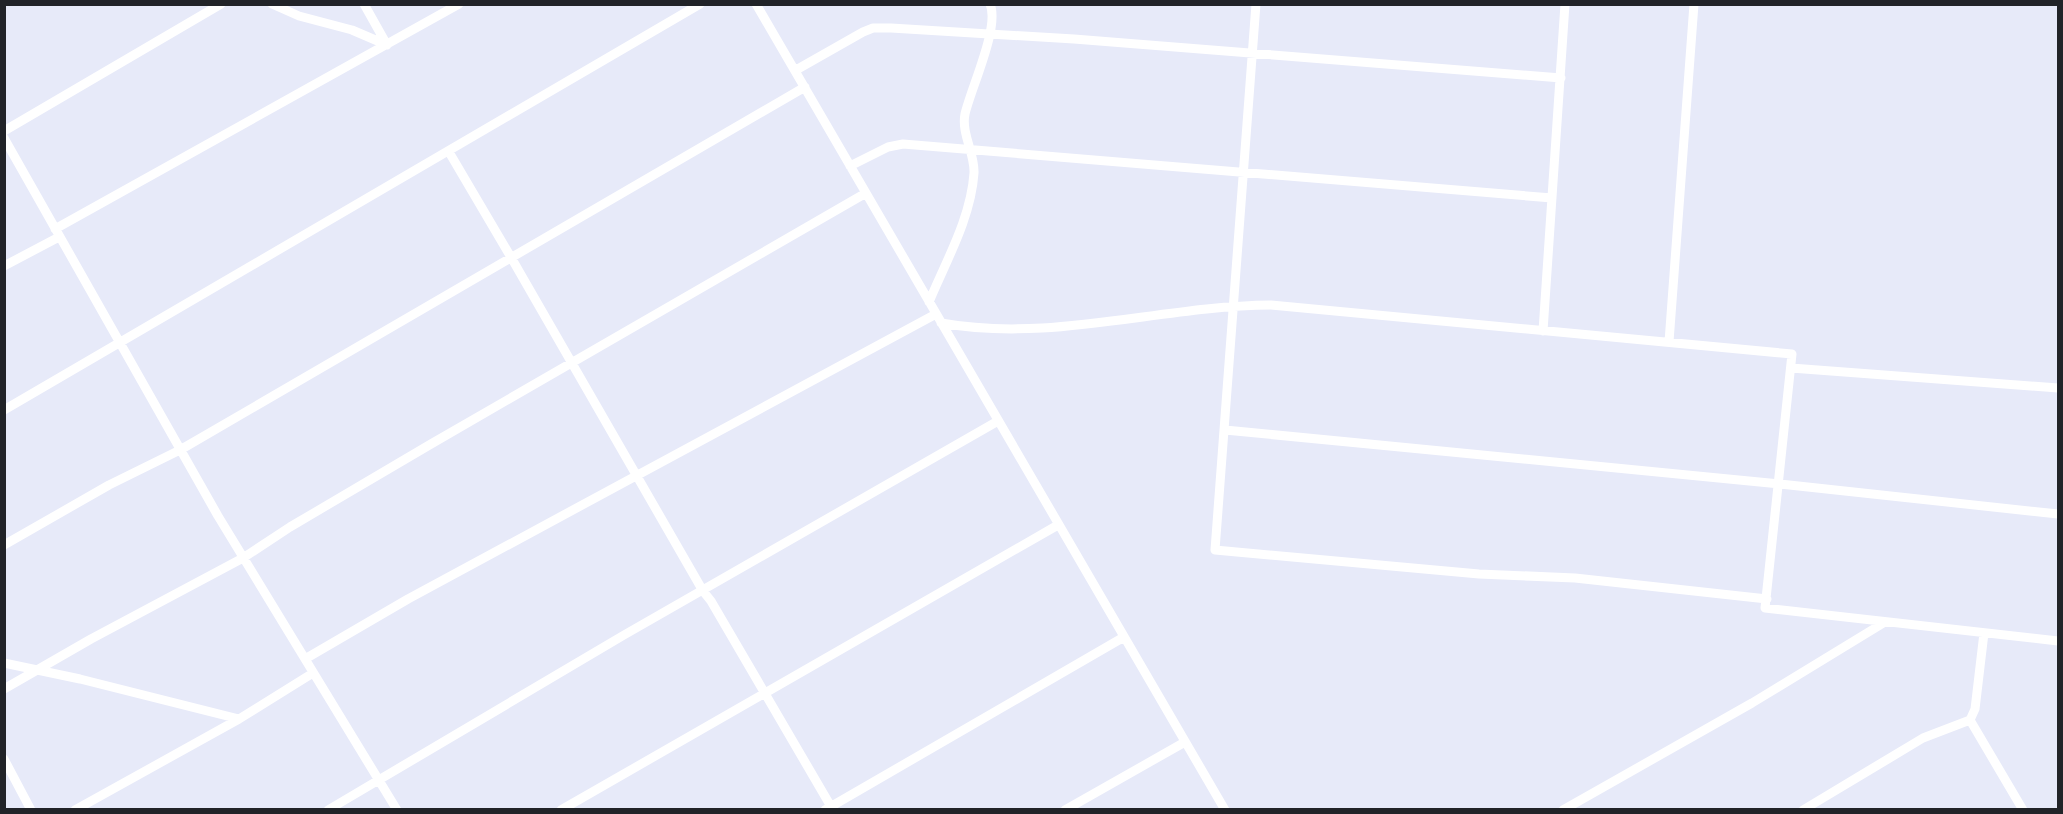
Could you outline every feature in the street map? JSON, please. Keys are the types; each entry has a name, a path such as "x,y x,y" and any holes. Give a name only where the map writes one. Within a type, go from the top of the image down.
{"street":[{"path":"4,131 220,4"},
{"path":"272,4 299,16 352,30 387,45"},
{"path":"364,4 387,45"},
{"path":"4,266 57,233 459,4"},
{"path":"4,410 700,4"},
{"path":"756,4 1225,810"},
{"path":"929,302 962,224 974,171 964,117 990,34 993,10 990,4"},
{"path":"1256,4 1215,550 1467,573 1575,578 1767,599"},
{"path":"1544,331 1565,4"},
{"path":"1669,342 1694,4"},
{"path":"796,70 862,32 873,28 891,28 1252,53 1560,78"},
{"path":"4,545 109,485 180,450 806,87"},
{"path":"4,138 118,342 243,558 397,810"},
{"path":"850,166 888,147 903,144 1552,198"},
{"path":"448,152 830,808 1124,637"},
{"path":"4,689 243,558 290,527 866,193"},
{"path":"941,323 972,329 1074,327 1234,306 1271,305 1792,354 1766,608 2058,641"},
{"path":"305,659 408,599 936,314"},
{"path":"1791,368 2058,388"},
{"path":"328,810 998,421"},
{"path":"1225,430 1779,484 2058,514"},
{"path":"561,810 1058,525"},
{"path":"1563,810 1716,724 1886,622"},
{"path":"1803,810 1923,738 1970,720 1976,709 1984,633"},
{"path":"4,663 239,719"},
{"path":"75,810 239,719 313,673"},
{"path":"1970,720 2023,810"},
{"path":"1065,810 1185,742"},
{"path":"4,759 31,810"}]}
